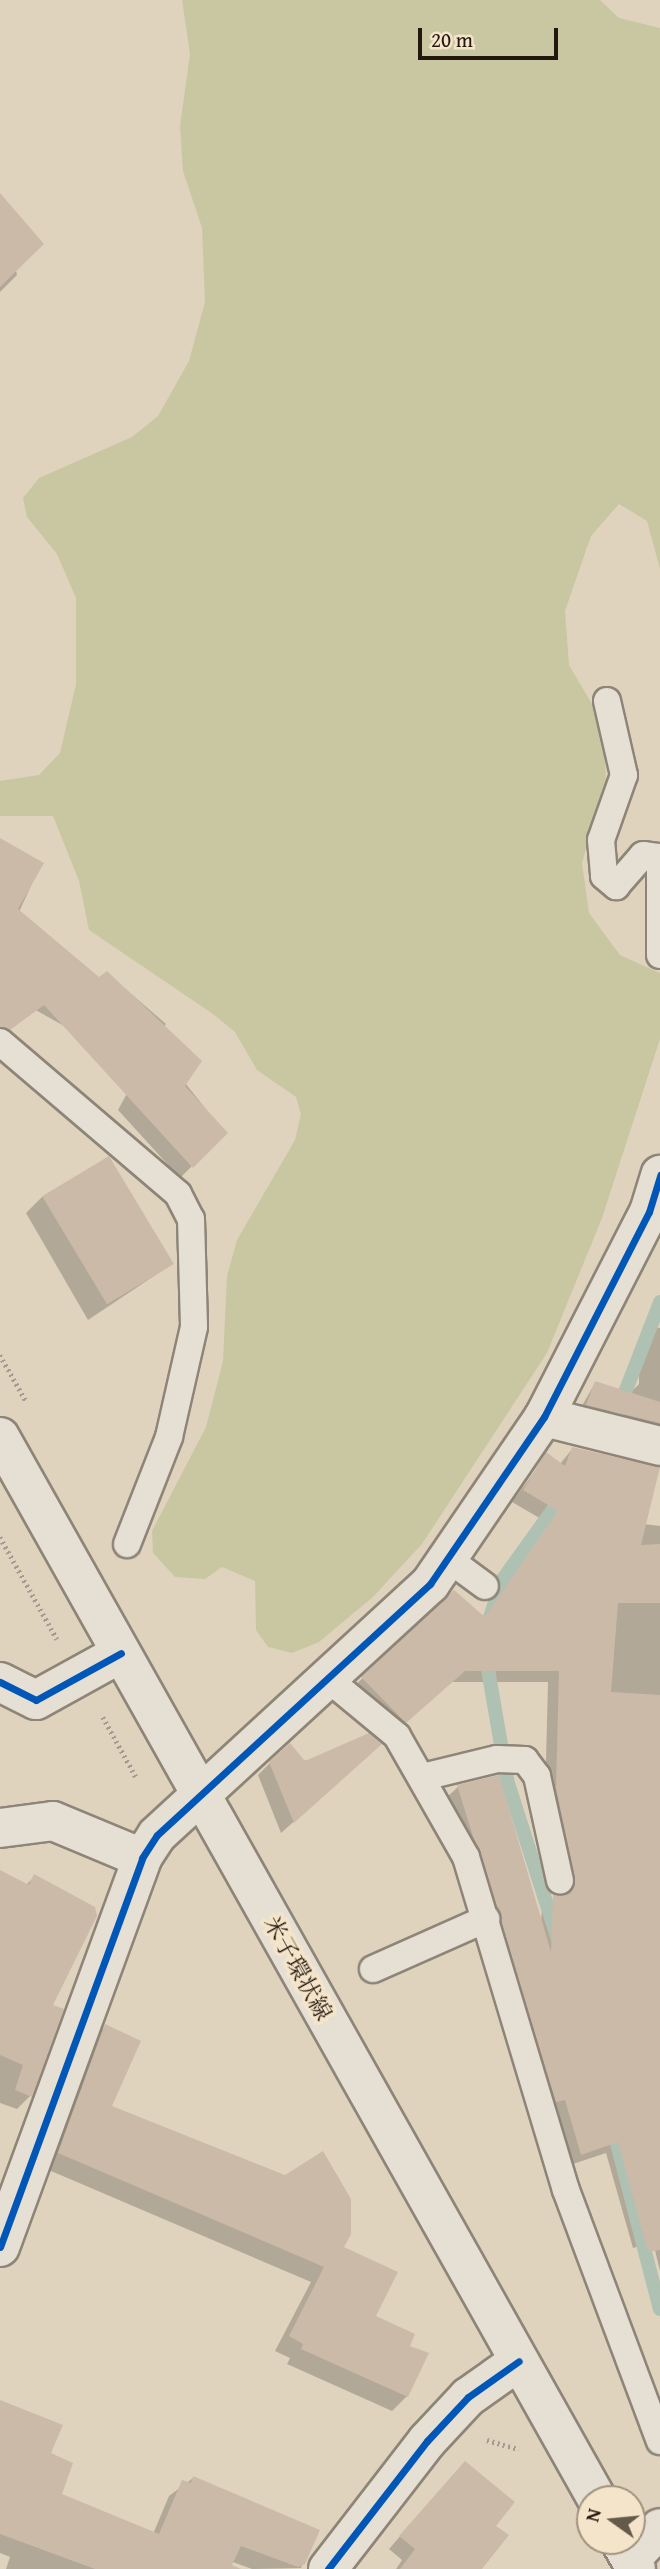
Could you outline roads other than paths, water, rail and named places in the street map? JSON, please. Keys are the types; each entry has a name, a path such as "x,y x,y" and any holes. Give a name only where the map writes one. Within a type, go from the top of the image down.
{"street":[{"path":"0,2247 142,1858 201,1794 429,1584 544,1417 654,1215 660,1175"},
{"path":"544,1417 660,1446"},
{"name":"米子環状線","path":"3,1447 589,2485"},
{"path":"0,1682 36,1700 121,1653"},
{"path":"0,1828 53,1821 142,1858"},
{"path":"328,2569 427,2441 468,2397 519,2361"},
{"path":"629,2556 660,2528"}],"lane":[{"path":"607,701 624,775 601,840 604,876 616,886 643,855 660,857"},
{"path":"660,867 660,955"},
{"path":"0,1042 178,1194 191,1219 194,1327 169,1437 127,1544"},
{"path":"447,1558 485,1586"},
{"path":"327,1678 397,1736 423,1777 466,1857 566,2190 660,2441"},
{"path":"423,1777 497,1759 525,1760 537,1776 560,1881"},
{"path":"373,1969 486,1919"}],"waterway":[{"path":"612,1426 660,1302"},
{"path":"486,1629 503,1579 564,1494"},
{"path":"485,1652 507,1780 557,1937"},
{"path":"612,2124 660,2309"}]}
